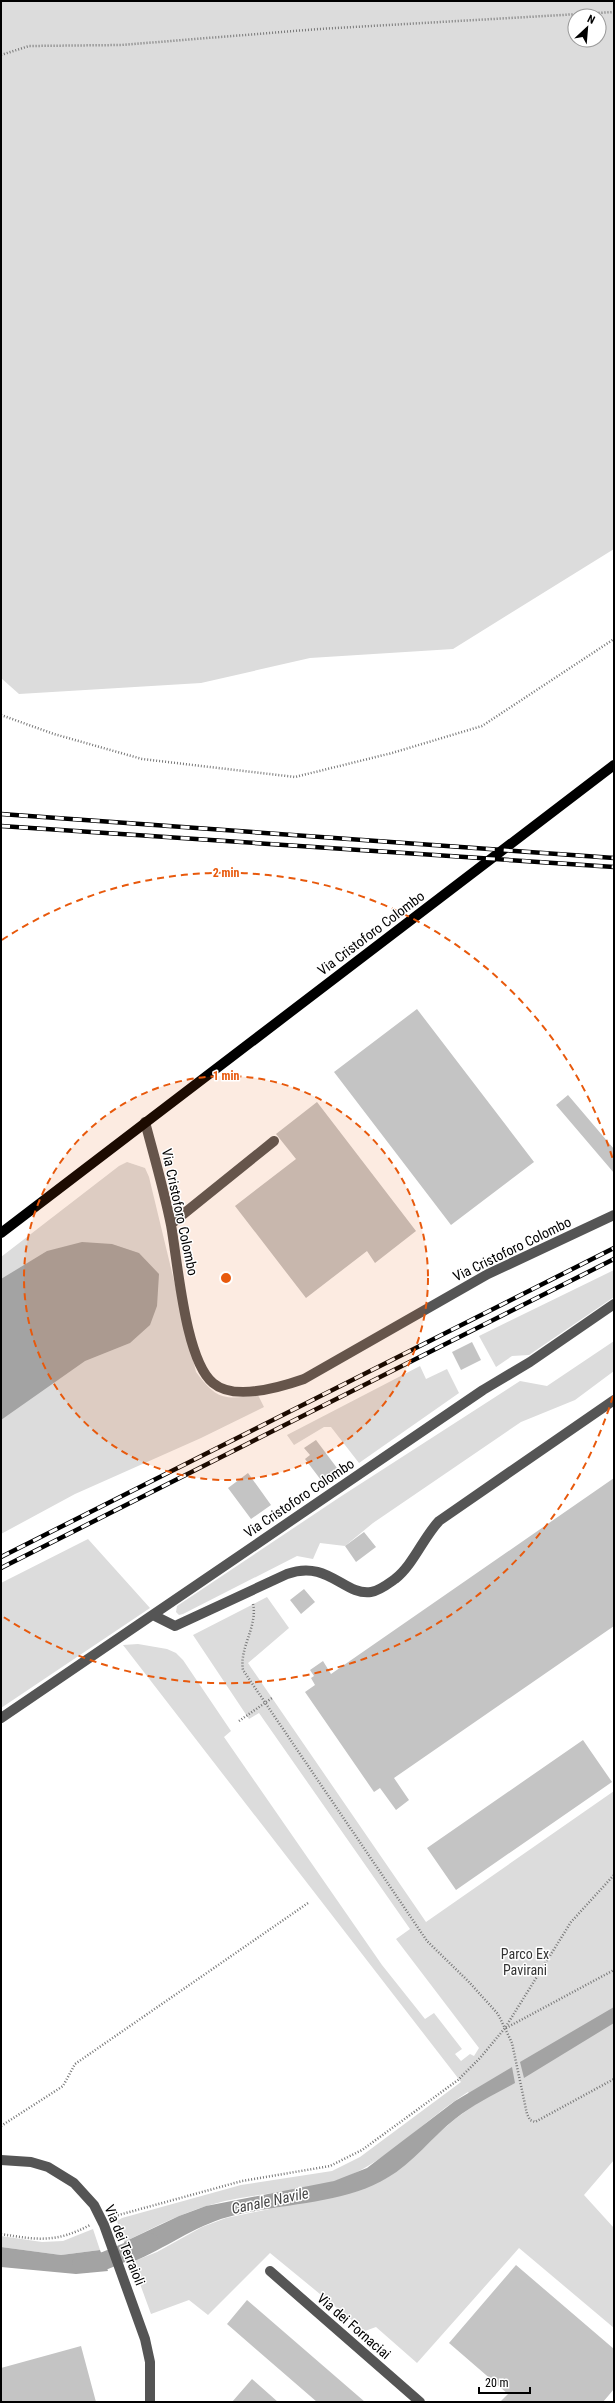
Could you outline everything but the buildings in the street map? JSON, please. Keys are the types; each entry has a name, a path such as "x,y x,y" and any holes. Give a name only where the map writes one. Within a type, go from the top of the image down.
{"main road":[{"name":"Via Cristoforo Colombo","path":"1,1233 614,765"}],"street":[{"name":"Via Cristoforo Colombo","path":"146,1122 171,1224 192,1346 202,1371 214,1384 231,1390 254,1392 282,1387 304,1379 488,1274 614,1215"},
{"path":"171,1224 274,1141"},
{"name":"Via Cristoforo Colombo","path":"1,1718 483,1390 530,1362 614,1304"},
{"path":"153,1615 175,1626 249,1593 287,1574 302,1570 321,1573 360,1592 371,1592 381,1588 396,1578 407,1566 429,1532 439,1521 614,1400"},
{"name":"Via dei Terraioli","path":"1,2160 31,2162 62,2174 86,2194 104,2225 127,2285 148,2352 150,2402"},
{"name":"Via dei Fornaciai","path":"270,2271 420,2402"}],"path":[{"path":"1,55 29,46 121,45 319,29 614,12"},
{"path":"1,715 54,734 142,760 295,777 392,753 482,726 614,640"},
{"path":"249,1593 254,1611 242,1665 247,1677 427,1942 489,2003 506,2028 512,2043 527,2114 530,2120 535,2122 614,2079"},
{"path":"239,1721 272,1698"},
{"path":"113,2216 230,2184 304,2172 343,2161 362,2150 458,2080 506,2028 568,1927 614,1875"},
{"path":"1,2126 63,2086 75,2064 308,1903"},
{"path":"506,2028 614,1970"},
{"path":"1,2234 38,2239 61,2238 93,2224"}],"green space":[{"path":"1,1 614,1 614,549 453,649 310,658 201,683 19,694 1,678"},
{"path":"127,1162 145,1168 149,1177 196,1372 216,1393 229,1397 258,1395 264,1407 201,1438 75,1494 1,1534 1,1257 119,1166"},
{"path":"614,1270 614,1297 529,1355 512,1356 496,1367 479,1336"},
{"path":"614,1341 614,1371 575,1400 521,1422 373,1523 345,1546 320,1543 313,1559 297,1556 183,1614 179,1615 176,1612 177,1606 340,1497 520,1381 547,1386"},
{"path":"420,1366 426,1379 447,1369 459,1393 359,1463 331,1427 324,1427 294,1445 287,1435"},
{"path":"88,1539 150,1608 1,1708 1,1583"},
{"name":"Parco Ex Pavirani","path":"267,1597 289,1628 248,1663 426,1922 614,1791 614,2160 584,2195 614,2228 614,2328 519,2248 417,2363 376,2327 365,2331 270,2253 208,2315 189,2300 151,2314 132,2262 157,2252 202,2227 226,2218 353,2192 387,2178 455,2119 476,2104 468,2092 437,2114 393,2150 361,2170 344,2178 330,2183 300,2189 240,2198 212,2204 173,2218 124,2242 117,2221 122,2218 241,2185 332,2171 360,2157 461,2082 123,1645 138,1644 167,1649 176,1653 183,1660 231,1731 224,1737 382,1965 425,2019 434,2013 462,2049 455,2054 461,2061 470,2054 474,2056 479,2048 396,1939 410,1929 259,1713 249,1719 193,1635"},
{"path":"93,2229 100,2250 61,2255 1,2247 1,2236 42,2242 63,2241"}],"water":[{"path":"82,1242 112,1244 139,1253 159,1274 157,1306 150,1325 130,1343 85,1361 1,1420 1,1279 47,1251"},
{"path":"614,2007 614,2023 524,2078 520,2062"},
{"path":"512,2067 515,2083 462,2114 405,2165 387,2178 370,2187 331,2198 247,2213 215,2221 132,2262 124,2242 179,2216 206,2206 334,2181 367,2168 455,2101"},
{"path":"1,2247 61,2255 100,2250 108,2271 76,2274 1,2267"}],"waterway":[{"name":"Canale Navile","path":"81,2264 104,2261 150,2242"}],"railway":[{"path":"1,814 614,858"},
{"path":"1,826 614,867"},
{"path":"1,1557 614,1248"},
{"path":"1,1568 614,1259"}]}
